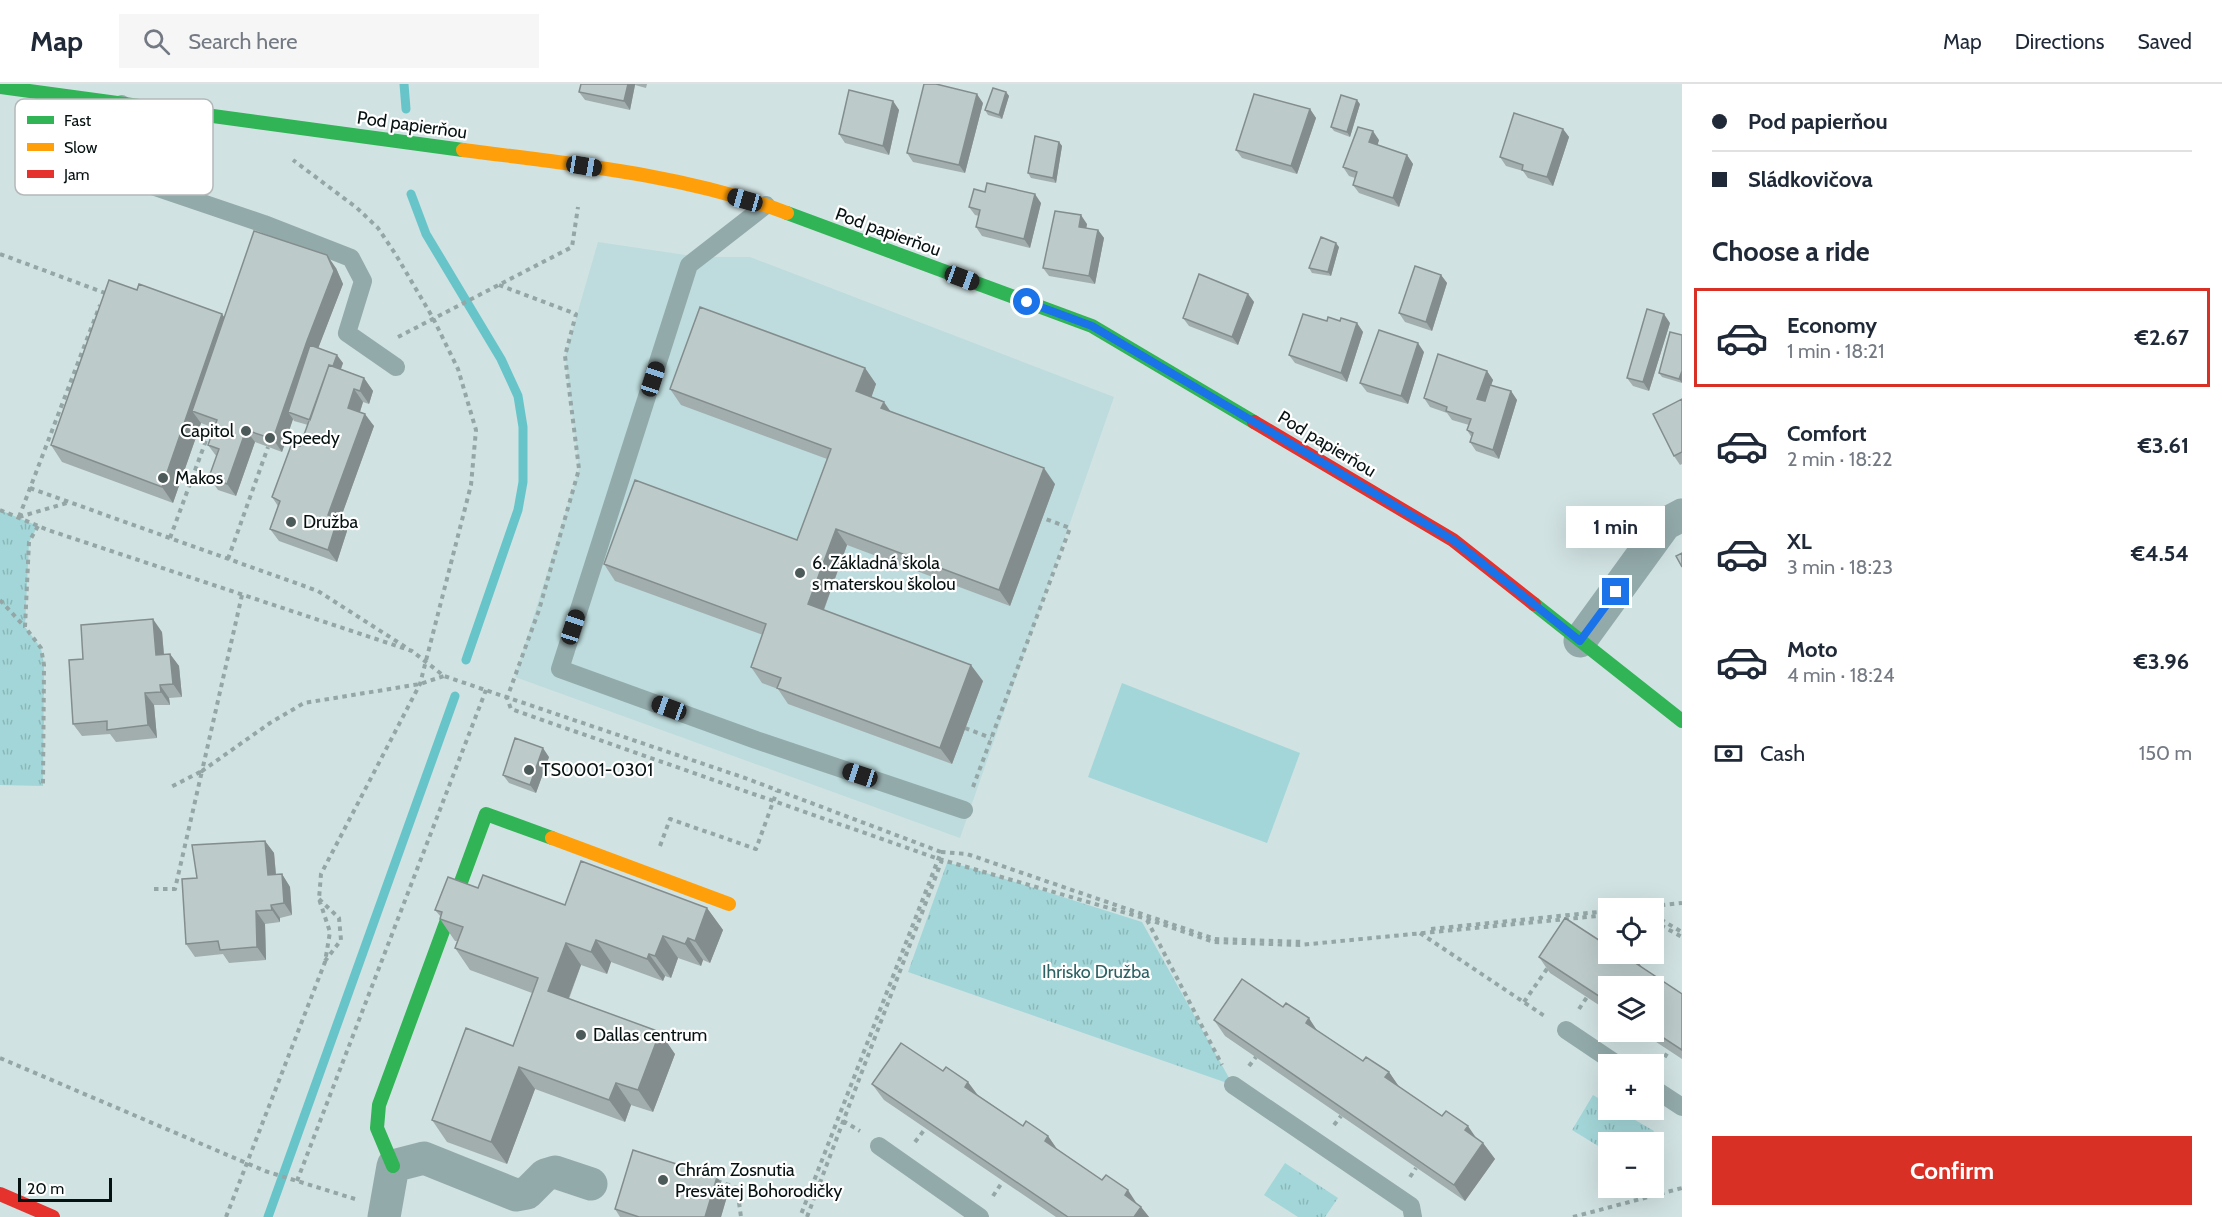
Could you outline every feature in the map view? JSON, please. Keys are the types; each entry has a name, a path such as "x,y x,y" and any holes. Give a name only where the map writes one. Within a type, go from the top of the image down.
{"street":[{"name":"Pod papierňou","path":"0,87 86,99"},
{"name":"Pod papierňou","path":"213,116 584,166 684,183 766,205 1092,326 1453,540 1682,721"},
{"path":"1580,641 1665,524 1682,515"},
{"path":"384,1217 393,1166 377,1128 379,1104 486,814 729,904"},
{"path":"393,1166 424,1158 516,1195 527,1193 545,1175 555,1172 591,1184"},
{"path":"0,1194 53,1217"}],"lane":[{"path":"177,195 264,224 351,258 363,281 346,333 396,367"},
{"path":"766,205 689,265 560,669 756,740 964,810"},
{"path":"1566,1030 1602,1054"},
{"path":"1233,1085 1411,1206 1413,1217"},
{"path":"1664,1095 1682,1107"},
{"path":"879,1146 980,1217"}],"path":[{"path":"226,1217 324,962 330,932 319,899 321,874 420,684 471,485 476,430 458,369 433,318 378,228 357,208 285,154"},
{"path":"372,351 572,247 578,207"},
{"path":"0,254 105,293 19,518"},
{"path":"499,285 576,314 565,356 579,468 539,610 507,698 511,709 940,859 1146,919 1214,942 1300,945 1598,914"},
{"path":"170,538 211,427"},
{"path":"228,559 268,447"},
{"path":"30,488 318,591 427,661 444,676 733,774 941,852 967,854 1215,939 1300,942 1418,932 1566,1030"},
{"path":"19,518 70,502"},
{"path":"0,510 38,526 412,651"},
{"path":"964,810 1070,528 1043,518"},
{"path":"25,627 29,542 38,526"},
{"path":"154,889 175,889 242,595"},
{"path":"0,600 41,648 44,665 43,786"},
{"path":"168,788 202,771 270,723 304,703 420,684 444,676"},
{"path":"0,1058 247,1164 297,1181 486,690"},
{"path":"965,728 991,738"},
{"path":"649,874 670,819 756,849 777,791"},
{"path":"807,1217 941,852"},
{"path":"800,1217 940,859"},
{"path":"319,899 339,918 341,940 324,962"},
{"path":"1664,905 1682,903"},
{"path":"1144,914 1233,1085"},
{"path":"1576,927 1584,915"},
{"path":"1664,921 1682,932"},
{"path":"1664,927 1682,937"},
{"path":"1524,1002 1550,965"},
{"path":"716,1181 737,1188 741,1217"},
{"path":"1573,1217 1682,1188"}],"shaded area":[{"name":"6. Základná škola s materskou školou","path":"598,242 699,257 750,257 1114,397 960,838 515,677 579,469 565,356"}],"green space":[{"path":"0,510 38,526 29,542 25,627 41,648 44,665 43,786 0,785"},
{"path":"1122,683 1300,753 1267,843 1088,777"},
{"name":"Ihrisko Družba","path":"947,863 964,866 1142,922 1233,1085 908,972"},
{"path":"1593,1095 1598,1098 1598,1120 1635,1120 1654,1131 1598,1132 1598,1146 1572,1130"},
{"path":"1285,1163 1338,1198 1325,1217 1298,1217 1264,1195"}],"building":[{"path":"581,84 628,84 624,101 579,92"},
{"path":"924,84 936,84 977,94 959,165 907,153"},
{"path":"993,88 1006,92 999,115 985,110"},
{"path":"849,90 893,101 883,146 839,134"},
{"path":"1254,94 1310,109 1291,166 1236,150"},
{"path":"1341,95 1357,100 1347,132 1331,127"},
{"path":"1514,113 1563,129 1547,177 1522,170 1523,165 1500,157"},
{"path":"1358,127 1373,131 1369,142 1407,155 1393,198 1353,185 1357,172 1343,167"},
{"path":"1035,136 1059,142 1053,178 1028,173"},
{"path":"987,183 1035,194 1024,239 976,227 980,210 969,207 974,189 985,192"},
{"path":"1055,211 1081,215 1079,227 1098,230 1089,276 1043,268"},
{"path":"254,231 327,255 334,271 273,439 246,430 227,484 209,477 219,449 208,445 217,420 192,411"},
{"path":"1321,237 1336,243 1328,272 1309,268"},
{"path":"1415,266 1441,275 1426,322 1399,313"},
{"path":"1199,274 1248,294 1232,337 1183,318"},
{"path":"109,280 137,290 139,284 222,314 162,487 51,445"},
{"path":"700,307 865,368 856,391 884,402 881,408 1044,468 999,590 836,529 808,604 971,665 940,748 777,688 781,678 751,667 766,624 604,564 635,480 797,540 831,449 670,389"},
{"path":"1647,309 1664,314 1643,382 1627,378"},
{"path":"1303,314 1327,321 1328,317 1357,323 1341,373 1289,355"},
{"path":"1379,330 1418,343 1401,396 1360,383"},
{"path":"1670,332 1682,335 1682,371 1679,379 1659,373"},
{"path":"310,345 337,355 333,366 329,365 310,420 288,412"},
{"path":"1438,354 1487,371 1477,399 1485,401 1490,385 1511,391 1493,450 1470,442 1473,433 1467,430 1471,419 1446,411 1447,407 1424,398"},
{"path":"329,365 364,378 360,391 354,389 348,408 365,414 328,515 338,518 328,550 270,529 280,501 272,497 292,443 300,446"},
{"path":"1682,399 1682,452 1674,456 1653,414"},
{"path":"1682,553 1682,567 1676,556"},
{"path":"153,619 156,655 170,654 173,684 160,685 161,692 145,693 148,725 107,730 107,721 73,724 69,660 83,659 81,625"},
{"path":"515,738 543,748 530,785 503,775"},
{"path":"265,841 268,875 282,874 284,903 271,905 272,910 256,911 257,947 220,950 218,941 186,944 182,879 197,878 192,845"},
{"name":"Dallas centrum","path":"581,861 707,908 695,941 688,938 685,944 663,936 655,956 649,954 647,959 596,940 591,952 566,943 548,991 660,1032 638,1090 616,1083 609,1100 519,1067 491,1142 432,1120 466,1028 513,1046 538,978 455,948 463,927 440,919 442,912 435,910 448,877 478,888 483,875 565,905"},
{"path":"1565,918 1598,939 1598,964 1637,964 1655,976 1598,976 1598,995 1539,957"},
{"path":"1242,979 1283,1007 1286,1003 1309,1018 1306,1023 1363,1061 1366,1057 1389,1072 1385,1077 1442,1116 1446,1111 1468,1126 1465,1130 1483,1143 1454,1185 1214,1020"},
{"path":"1664,982 1682,994 1682,1050 1664,1038"},
{"path":"901,1043 943,1071 946,1067 968,1082 965,1087 1023,1126 1026,1121 1048,1136 1045,1141 1102,1180 1106,1175 1128,1190 1125,1195 1141,1207 1134,1217 1068,1217 872,1084"},
{"name":"Chrám Zosnutia Presvätej Bohorodičky","path":"633,1150 717,1177 705,1217 639,1217 615,1209"}],"waterway":[{"path":"404,84 406,109"},
{"path":"411,194 426,234 501,359 518,396 523,427 523,482 518,510 466,660"},
{"path":"268,1217 455,696"}],"traffic: fast":[{"path":"0,87 88,99"},
{"path":"213,116 463,150"},
{"path":"787,213 1092,326 1254,422"},
{"path":"1534,604 1682,721"},
{"path":"393,1166 377,1128 379,1105 486,814 552,838"}],"traffic: slow":[{"path":"463,150 626,172 708,189 787,213"},
{"path":"552,838 729,904"}],"traffic: jam":[{"path":"1254,422 1453,540 1534,604"},
{"path":"0,1194 53,1217"}],"place":[{"name":"Capitol","path":"246,431"},
{"name":"Speedy","path":"270,438"},
{"name":"Makos","path":"163,478"},
{"name":"Družba","path":"291,522"},
{"name":"6. Základná škola s materskou školou","path":"800,573"},
{"name":"TS0001-0301","path":"529,770"},
{"name":"Dallas centrum","path":"581,1035"},
{"name":"Chrám Zosnutia Presvätej Bohorodičky","path":"663,1180"}],"route":[{"path":"1027,302 1092,326 1453,540 1580,641 1616,592"}]}
